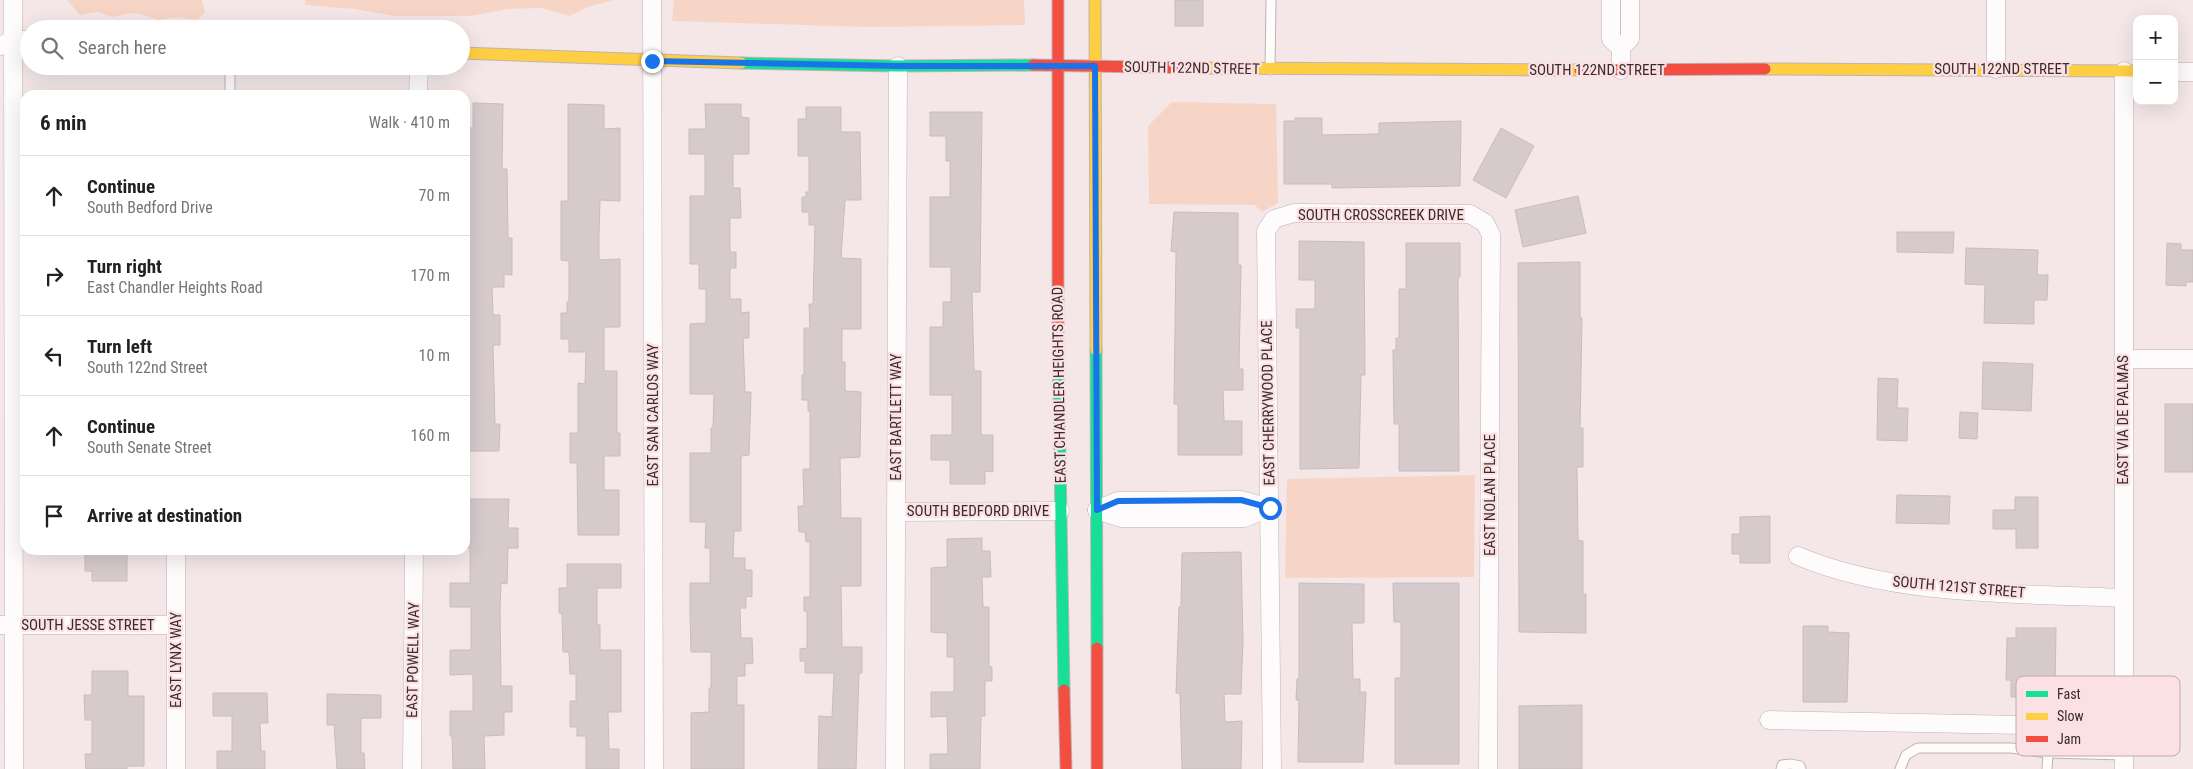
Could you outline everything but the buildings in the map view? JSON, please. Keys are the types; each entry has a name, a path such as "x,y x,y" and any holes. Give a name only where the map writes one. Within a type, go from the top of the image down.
{"street":[{"path":"13,0 6,625 14,769"},
{"name":"EAST SAN CARLOS WAY","path":"652,0 654,769"},
{"name":"EAST CHANDLER HEIGHTS ROAD","path":"1058,0 1057,64 1065,510 1066,769"},
{"path":"1095,0 1092,510 1097,769"},
{"path":"1611,0 1611,39 1621,48 1621,70"},
{"path":"1621,48 1630,40 1630,0"},
{"path":"1996,0 1996,69"},
{"name":"SOUTH 122ND STREET","path":"470,53 652,61 898,66 1057,64 1270,70 1996,69 2130,71"},
{"name":"EAST BARTLETT WAY","path":"895,769 898,66"},
{"name":"EAST VIA DE PALMAS","path":"2124,676 2123,359 2130,71"},
{"path":"2178,72 2193,72"},
{"path":"418,75 418,90"},
{"name":"SOUTH CROSSCREEK DRIVE","path":"1274,219 1294,213 1470,214 1485,223"},
{"name":"EAST CHERRYWOOD PLACE","path":"1272,769 1266,231 1274,219"},
{"name":"EAST NOLAN PLACE","path":"1485,223 1491,235 1488,769"},
{"path":"2123,359 2193,359"},
{"path":"1092,510 1118,501 1184,510 1241,500 1270,508"},
{"name":"SOUTH BEDFORD DRIVE","path":"896,512 1065,510"},
{"name":"EAST LYNX WAY","path":"176,555 176,769"},
{"name":"EAST POWELL WAY","path":"412,769 414,555"},
{"name":"SOUTH 121ST STREET","path":"1798,556 1828,569 1908,586 2124,598"},
{"name":"SOUTH JESSE STREET","path":"6,625 176,625"},
{"path":"1769,720 2016,725"}],"lane":[{"path":"1270,70 1271,0"},
{"path":"230,75 230,90"},
{"path":"1900,769 1906,755 1918,748 2016,749"},
{"path":"2047,769 2048,756"},
{"path":"2073,756 2124,762"},
{"path":"1781,769 1782,766 1790,764 1800,766 1801,769"}],"shaded area":[{"path":"67,0 202,0 205,12 197,20 177,17 158,20 141,14 131,13 112,17 98,12 80,15"},
{"path":"305,0 615,0 591,6 569,16 541,8 508,9 470,16 396,16 354,9 305,5"},
{"path":"674,0 1024,0 1025,25 869,27 672,21"},
{"path":"1172,102 1276,104 1278,203 1262,212 1255,205 1149,204 1148,126"},
{"path":"1475,475 1474,577 1285,578 1287,479"}],"traffic: fast":[{"path":"741,63 898,66 1033,65"},
{"path":"1058,345 1064,690"},
{"path":"1096,350 1097,648"}],"traffic: slow":[{"path":"1095,0 1096,350"},
{"path":"470,53 741,63"},
{"path":"1199,68 1580,70"},
{"path":"1765,69 2133,71"}],"traffic: jam":[{"path":"1058,0 1058,345"},
{"path":"1033,65 1199,68"},
{"path":"1580,70 1765,69"},
{"path":"1097,648 1097,769"},
{"path":"1064,690 1066,769"}],"route":[{"path":"652,61 898,66 1057,64 1095,66 1097,510 1118,501 1241,500 1270,508"}]}
